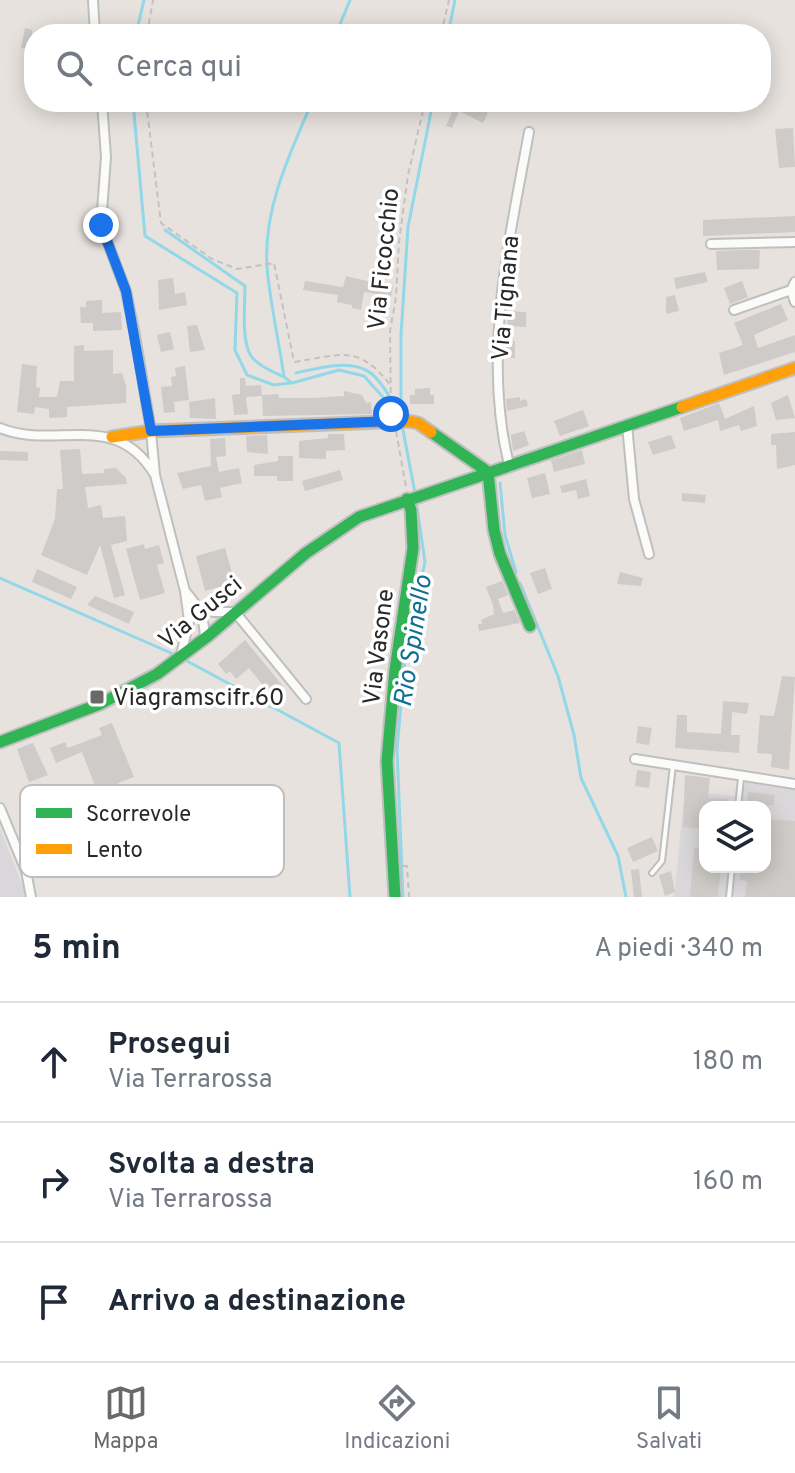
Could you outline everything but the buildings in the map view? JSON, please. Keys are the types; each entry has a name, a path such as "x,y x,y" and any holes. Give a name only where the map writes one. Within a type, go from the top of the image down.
{"street":[{"path":"93,0 94,24"},
{"path":"103,112 106,157 101,225 126,291 151,431 155,475 185,591 189,621 181,655"},
{"name":"Via Tignana","path":"509,465 499,413 500,312 503,273 529,132"},
{"path":"711,244 795,242"},
{"path":"734,310 793,286 795,302"},
{"name":"Via Gusci","path":"0,742 121,695 158,673 333,533 359,517 795,368"},
{"path":"112,437 151,431 399,421 425,427 488,472 494,530 500,554 530,626"},
{"path":"627,425 634,499 649,554"},
{"path":"0,428 40,435 94,434 112,437 144,458 155,475"},
{"name":"Via Vasone","path":"395,897 387,761 395,670 413,548 411,498"},
{"path":"185,591 200,609 205,621 205,637"},
{"path":"200,609 235,612 306,699"},
{"path":"189,621 195,631 205,637"},
{"path":"635,759 795,784"},
{"path":"0,808 20,856"},
{"path":"27,877 31,897"}],"lane":[{"path":"652,873 662,861 673,765"},
{"path":"739,801 741,775"},
{"path":"729,897 731,873"}],"path":[{"path":"149,24 153,0"},
{"path":"443,24 449,0"},
{"path":"147,112 161,223 212,259 237,269 274,263 294,362 341,354 358,357 379,370 391,386"},
{"name":"Via Ficocchio","path":"411,498 391,386 390,331 408,175 423,112"},
{"path":"407,866 409,897"}],"shaded area":[{"path":"741,780 795,788 795,897 674,897 685,790 738,797"},
{"path":"0,829 27,897 0,897"}],"waterway":[{"path":"138,24 144,0"},
{"path":"340,24 350,0"},
{"name":"Rio Spinello","path":"450,24 455,0"},
{"path":"134,112 145,236 237,293 235,350 247,375 274,385 290,383"},
{"path":"308,112 280,182 267,245 268,281 284,377 292,383 339,370 364,376 399,415"},
{"name":"Rio Spinello","path":"401,418 401,335 408,227 431,112"},
{"path":"165,230 245,286 244,322 248,349 258,363 284,377"},
{"path":"296,373 345,365 364,369 380,382 399,411"},
{"name":"Rio Spinello","path":"402,425 415,493"},
{"path":"500,483 505,535 516,572"},
{"name":"Rio Spinello","path":"403,897 397,749 406,648 425,562 416,500"},
{"path":"0,578 171,653"},
{"path":"520,583 558,676 574,735 581,778 618,856 626,897"},
{"path":"187,661 339,743 350,897"}],"traffic: fast":[{"path":"0,742 100,704 157,674 208,636 306,553 359,517 682,407"},
{"path":"431,432 488,472 494,530 500,554 530,626"},
{"path":"395,897 387,761 395,670 413,548 411,510 407,499"}],"traffic: slow":[{"path":"682,407 795,368"},
{"path":"112,437 151,431 408,421 418,423 431,432"}],"place":[{"name":"Viagramscifr.60","path":"97,697"}],"route":[{"path":"101,225 126,291 151,431 392,421 391,414"}]}
